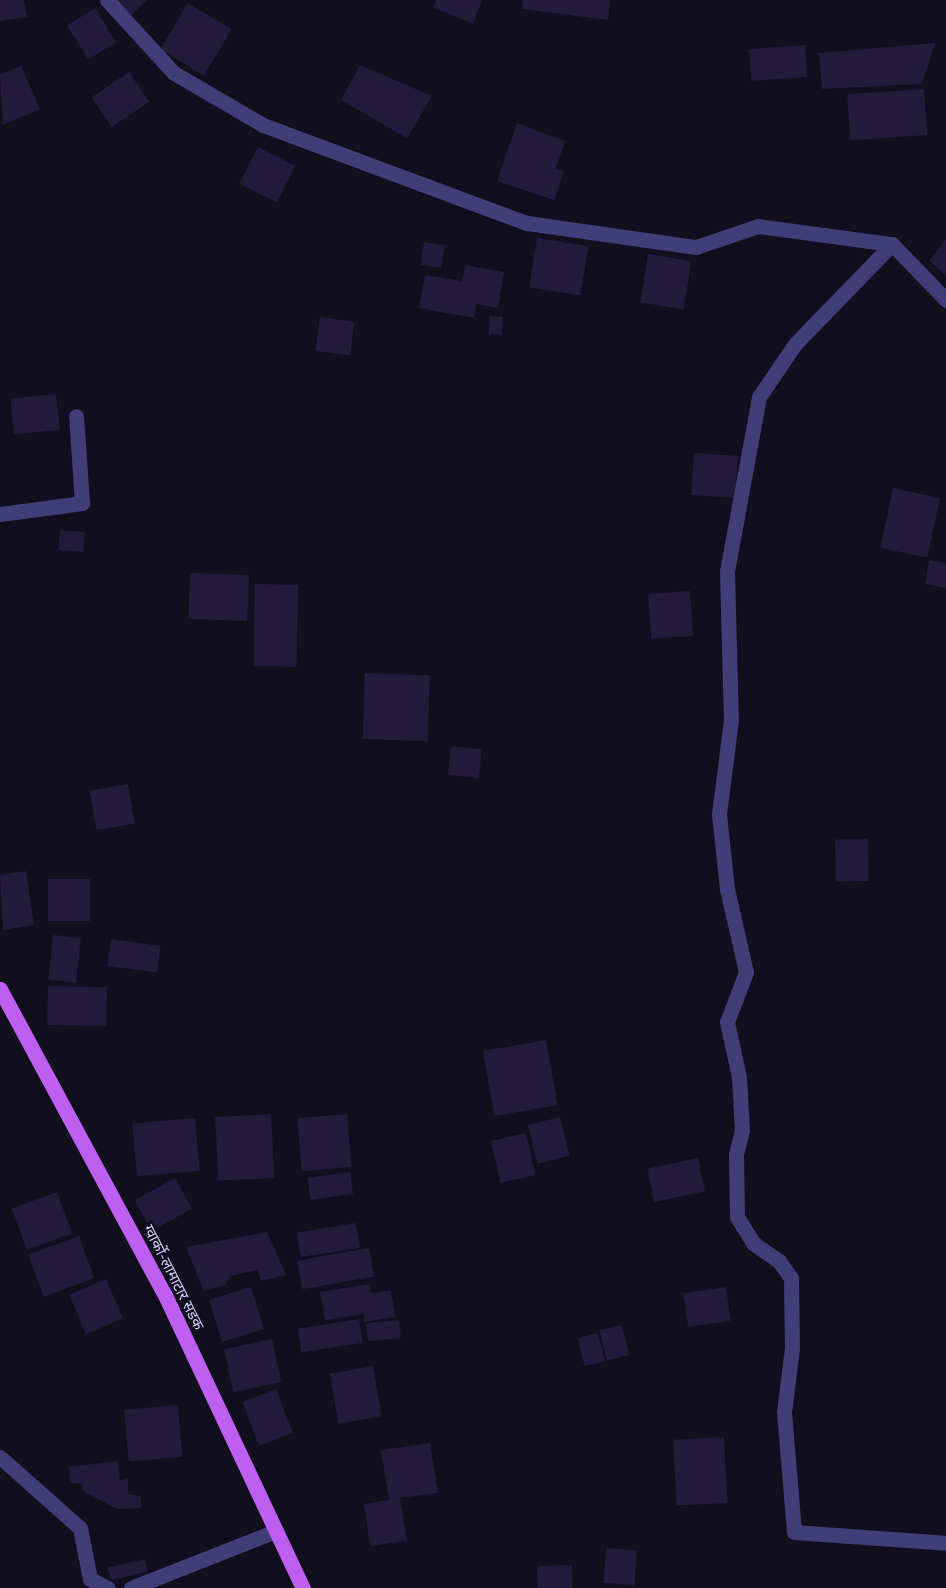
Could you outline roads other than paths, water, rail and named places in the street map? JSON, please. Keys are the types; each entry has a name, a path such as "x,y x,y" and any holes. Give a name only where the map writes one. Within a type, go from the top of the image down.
{"main road":[{"name":"ग्वार्को-लामाटार सडक","path":"0,989 164,1293 303,1588"}],"street":[{"path":"107,0 174,73 263,125 527,223 696,247 758,226 892,244 946,300"},
{"path":"892,244 795,344 759,397 727,571 731,720 719,814 728,889 746,972 727,1022 739,1077 742,1130 736,1154 737,1217 753,1243 779,1261 791,1278 792,1348 784,1412 794,1532 946,1543"},
{"path":"0,514 82,503 76,416"},
{"path":"0,1457 80,1528 90,1580 108,1588"},
{"path":"131,1588 276,1532"}]}
